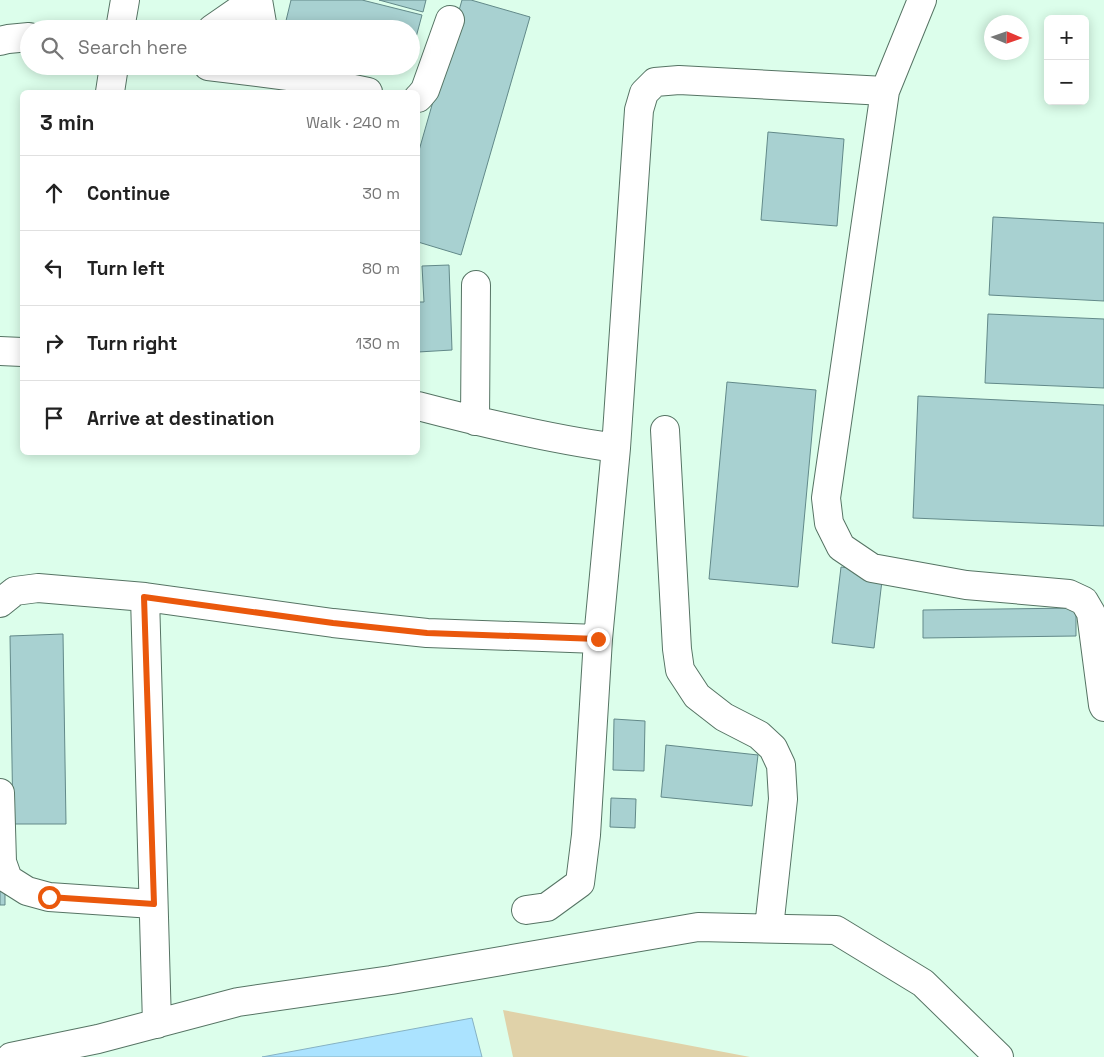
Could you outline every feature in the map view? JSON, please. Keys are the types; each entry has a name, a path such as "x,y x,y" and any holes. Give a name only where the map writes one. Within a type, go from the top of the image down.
{"lane":[{"path":"122,20 125,0"},
{"path":"226,20 256,0 261,20"},
{"path":"922,0 885,91 826,498 829,524 842,548 872,568 966,584 1069,594 1084,601 1091,613 1104,707"},
{"path":"420,96 425,90 450,20"},
{"path":"0,41 20,38"},
{"path":"110,90 113,75"},
{"path":"269,75 357,90"},
{"path":"526,910 547,907 580,883 586,835 598,639 616,448 639,110 644,93 655,82 679,80 885,91"},
{"path":"475,420 476,285"},
{"path":"0,351 20,352"},
{"path":"420,406 582,444 616,448"},
{"path":"666,430 677,649 680,670 697,696 724,717 759,735 774,748 781,765 783,799 769,928"},
{"path":"0,603 15,591 38,588 144,597 333,623 427,633 598,639"},
{"path":"144,597 157,1024"},
{"path":"0,793 2,862 8,879 27,892 49,897 154,904"},
{"path":"11,1057 98,1039 238,1002 392,980 698,927 836,930 922,983 999,1057"}],"shaded area":[{"path":"503,1010 750,1057 513,1057"}],"water":[{"path":"472,1018 482,1057 262,1057"}],"building":[{"path":"291,0 362,0 422,15 420,22 420,20 286,20"},
{"path":"379,0 426,0 423,12"},
{"path":"462,0 471,0 530,17 461,255 420,243 420,147"},
{"path":"768,132 844,139 837,226 761,220"},
{"path":"993,217 1104,223 1104,301 989,295"},
{"path":"449,265 452,350 420,352 420,302 424,302 422,266"},
{"path":"988,314 1104,319 1104,388 985,383"},
{"path":"727,382 816,390 798,587 709,579"},
{"path":"918,396 1104,405 1104,526 913,518"},
{"path":"841,567 883,572 874,648 832,643"},
{"path":"1076,608 1076,636 923,638 923,610"},
{"path":"63,634 66,824 13,824 10,636"},
{"path":"614,719 645,721 644,771 613,770"},
{"path":"666,745 758,755 752,806 661,797"},
{"path":"611,798 636,799 635,828 610,827"},
{"path":"0,873 5,873 5,905 0,905"}],"route":[{"path":"49,897 154,904 144,597 333,623 427,633 598,639"}]}
